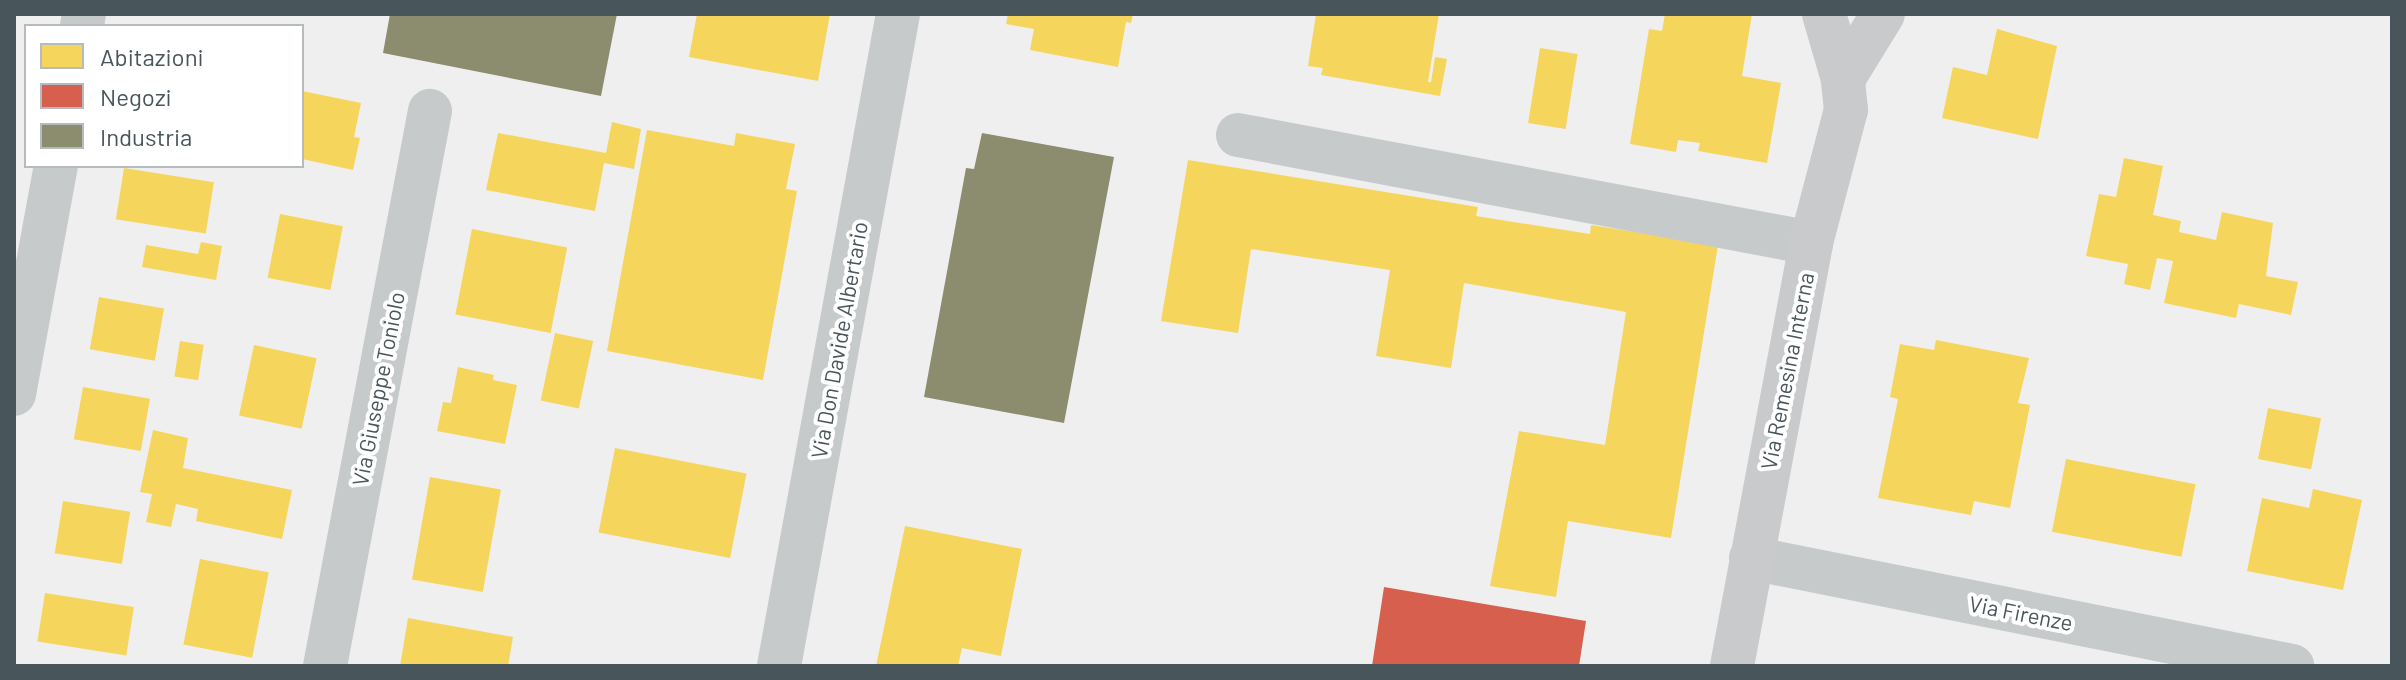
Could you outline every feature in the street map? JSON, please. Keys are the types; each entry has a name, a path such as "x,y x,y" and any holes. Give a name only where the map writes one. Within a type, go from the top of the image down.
{"street":[{"name":"Via Don Davide Albertario","path":"779,666 898,14"},
{"name":"Via Remesina Interna","path":"1732,666 1811,243 1846,110 1843,79 1824,14"},
{"name":"Via Remesina Interna","path":"1843,79 1856,14"},
{"path":"1843,79 1883,14"},
{"name":"Via Giuseppe Toniolo","path":"325,666 430,111"},
{"path":"1238,135 1811,243"},
{"path":"14,394 56,168"},
{"name":"Via Firenze","path":"1751,558 2292,666"}],"building: Abitazioni":[{"path":"697,14 830,14 818,81 689,57"},
{"path":"1008,14 1133,14 1131,23 1126,22 1118,67 1030,50 1034,29 1006,24"},
{"path":"1316,14 1439,14 1428,82 1431,82 1435,57 1447,59 1440,96 1321,75 1323,68 1308,66"},
{"path":"1665,14 1752,14 1742,76 1781,83 1767,163 1698,151 1700,143 1678,140 1676,152 1630,144 1649,29 1662,31"},
{"path":"1997,29 2057,46 2038,139 1942,118 1953,67 1987,75"},
{"path":"1540,48 1578,54 1566,129 1528,123"},
{"path":"304,91 361,103 354,137 360,138 353,170 304,159"},
{"path":"612,122 641,129 634,169 604,163 595,211 486,190 498,133 606,153"},
{"path":"647,130 734,146 736,133 795,144 786,189 797,191 763,380 607,351"},
{"path":"2124,158 2163,166 2153,215 2181,221 2179,232 2216,240 2222,212 2273,223 2266,276 2298,282 2291,315 2239,304 2236,318 2164,303 2173,261 2157,258 2150,290 2124,284 2128,264 2086,256 2099,194 2116,197"},
{"path":"1188,160 1478,207 1476,216 1590,234 1591,225 1718,245 1671,538 1568,521 1556,597 1490,586 1519,431 1605,445 1626,312 1464,283 1451,368 1376,356 1390,270 1251,249 1238,333 1161,321"},
{"path":"124,168 214,182 206,234 116,219"},
{"path":"280,214 343,226 330,290 268,278"},
{"path":"472,229 567,248 551,333 455,314"},
{"path":"201,242 222,246 216,280 142,267 146,245 198,254"},
{"path":"99,297 164,308 155,361 90,349"},
{"path":"555,333 593,341 579,409 541,400"},
{"path":"1936,340 2029,358 2018,403 2030,405 2010,508 1974,501 1971,515 1878,498 1898,399 1890,397 1900,344 1934,350"},
{"path":"180,341 204,345 198,380 174,377"},
{"path":"254,345 317,358 302,429 239,415"},
{"path":"458,367 494,375 493,380 517,385 505,444 437,431 443,402 451,403"},
{"path":"83,387 150,399 141,451 74,439"},
{"path":"2268,408 2321,418 2311,469 2258,459"},
{"path":"153,430 188,438 183,468 292,490 282,539 196,521 198,509 176,504 171,527 146,522 152,494 140,492"},
{"path":"615,448 747,474 730,558 599,532"},
{"path":"2066,459 2196,484 2181,557 2052,532"},
{"path":"430,477 501,490 483,592 412,579"},
{"path":"2313,489 2362,500 2343,590 2247,571 2262,498 2309,508"},
{"path":"63,501 130,512 122,564 55,553"},
{"path":"905,526 1022,549 1001,656 962,648 958,666 876,666"},
{"path":"200,559 269,572 252,658 183,644"},
{"path":"45,593 134,607 126,655 37,641"},
{"path":"408,618 513,637 508,666 400,666"}],"building: Negozi":[{"path":"1384,587 1586,621 1579,666 1372,666"}],"building: Industria":[{"path":"390,14 617,14 601,96 383,53"},
{"path":"982,133 1114,157 1064,423 924,397 966,168 974,169"}]}
